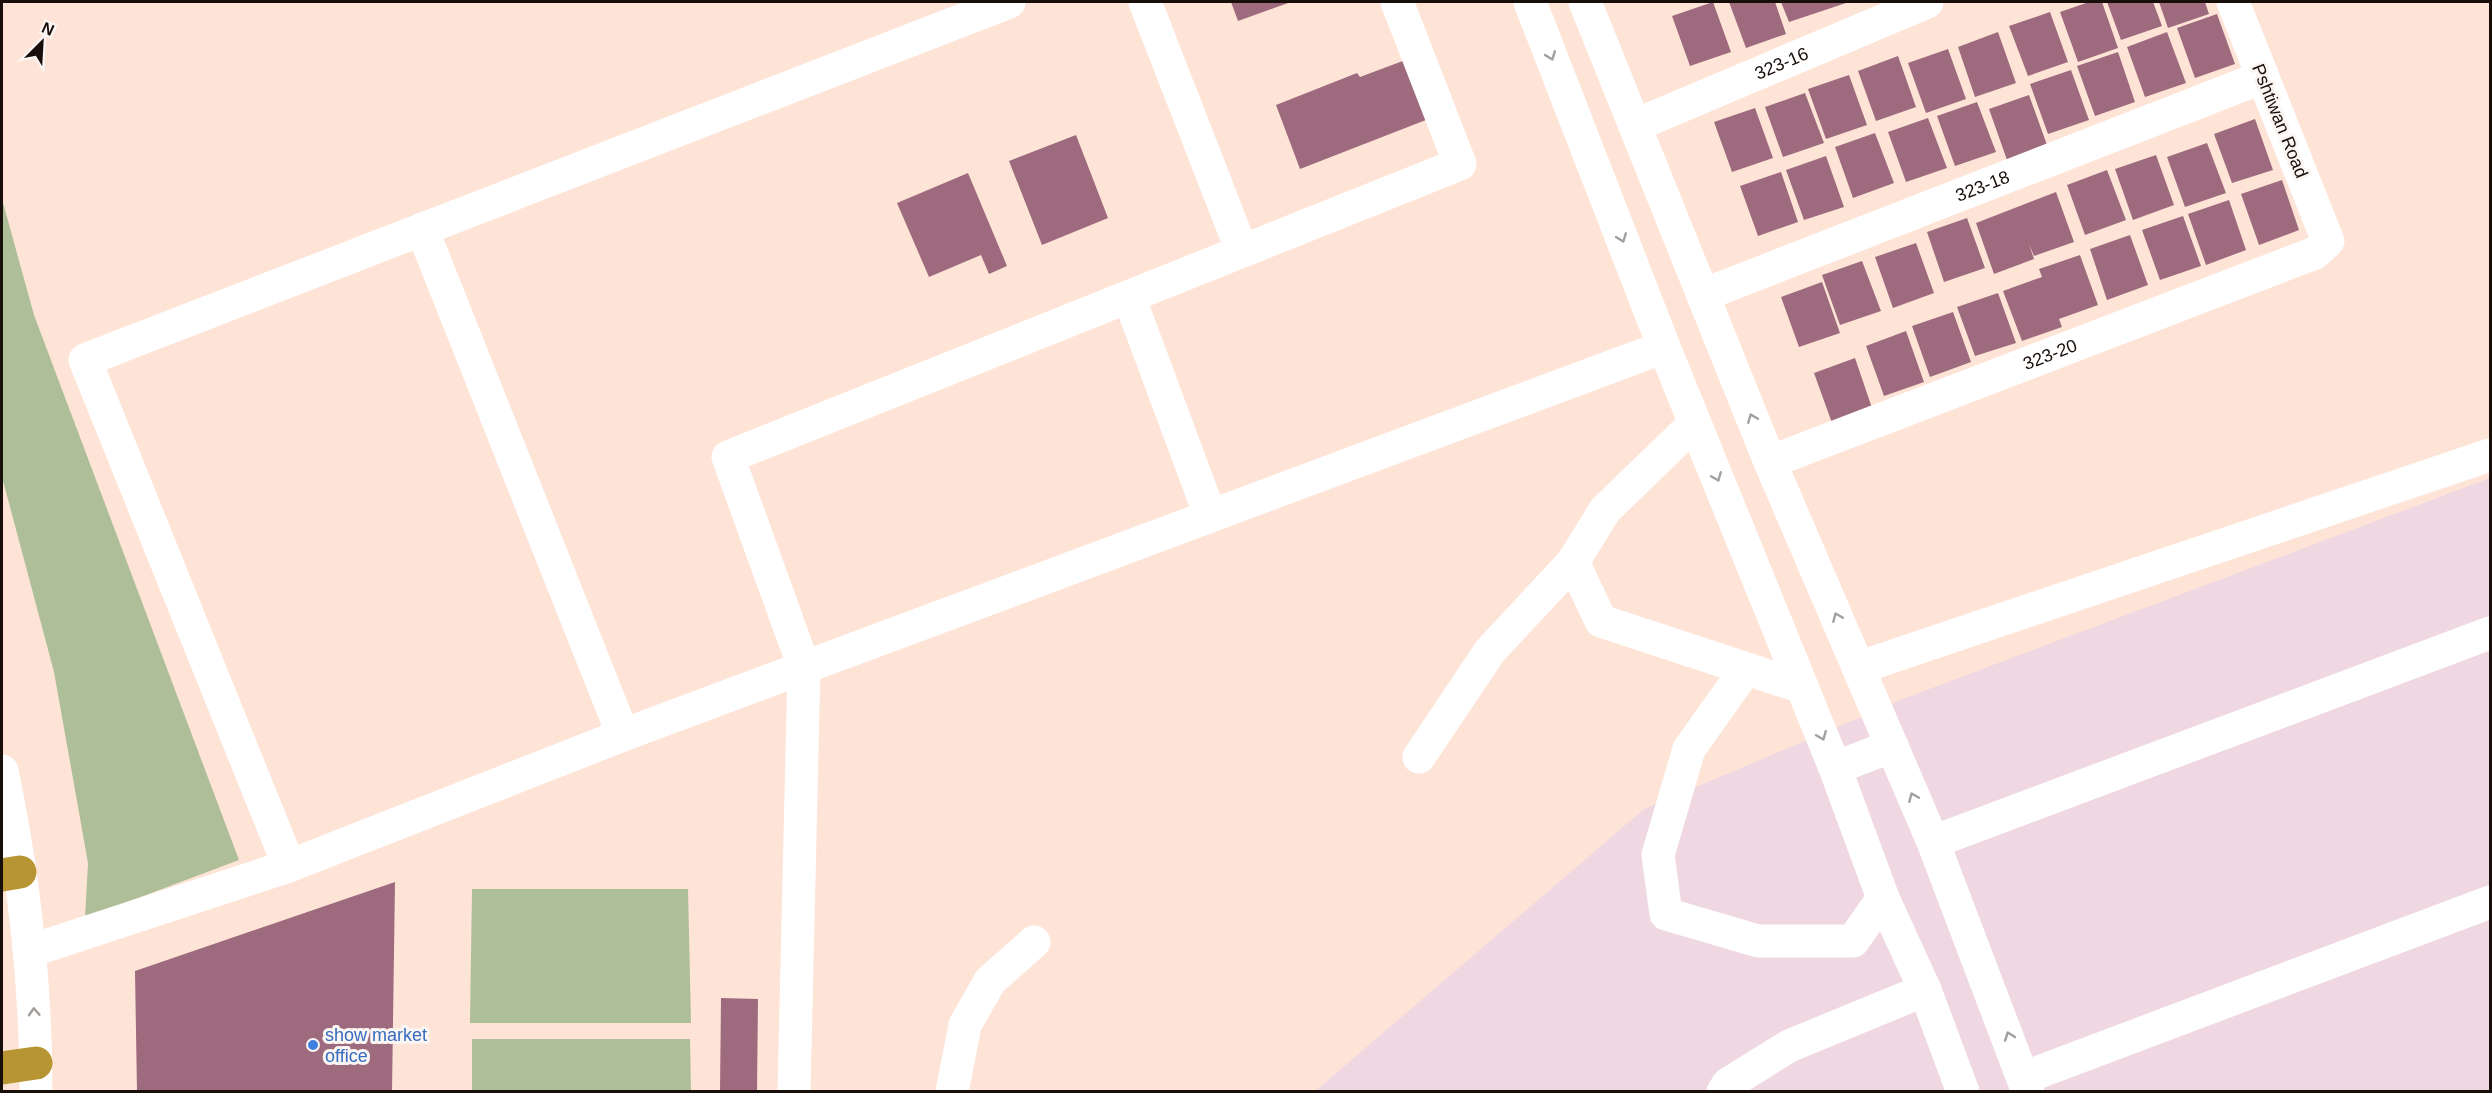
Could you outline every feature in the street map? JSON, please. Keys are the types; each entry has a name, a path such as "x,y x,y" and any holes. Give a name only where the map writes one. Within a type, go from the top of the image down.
{"highway":[{"path":"2,1068 36,1077"}],"street":[{"path":"289,866 85,360 1009,2"},
{"path":"1145,2 1242,251"},
{"path":"794,1092 804,668 728,457 1460,164 1396,2"},
{"path":"1530,2 1664,347 1835,768 1883,898 1925,990 1963,1092"},
{"path":"1585,2 1770,462 1933,842 2026,1085 2490,902"},
{"name":"323-16","path":"1636,125 1927,2"},
{"name":"Pshtiwan Road","path":"2233,2 2328,241"},
{"name":"323-18","path":"1703,295 2263,77"},
{"path":"422,229 623,735"},
{"name":"323-20","path":"1770,462 2315,253 2328,241"},
{"path":"1129,297 1210,515"},
{"path":"30,951 289,866 623,735 1664,347"},
{"path":"1419,756 1490,651 1573,562 1605,510 1695,423"},
{"path":"1858,668 2490,455"},
{"path":"1573,562 1602,621 1802,687"},
{"path":"1933,842 2490,633"},
{"path":"1746,669 1689,749 1658,855 1666,914 1758,941 1853,940 1883,898"},
{"path":"1835,768 1892,746"},
{"path":"2,771 11,873 30,951 36,1077"},
{"path":"952,1092 965,1025 990,981 1034,942"},
{"path":"1723,1092 1728,1084 1789,1046 1925,990"}],"shaded area":[{"path":"2490,478 2490,1091 1314,1092 1644,809 1908,697"}],"green space":[{"path":"2,199 34,315 239,860 85,918 88,863 54,672 2,477"},
{"path":"472,889 688,889 691,1023 470,1023"},
{"path":"472,1039 690,1039 691,1091 472,1091"}],"building":[{"path":"1231,2 1291,2 1238,21"},
{"path":"1713,2 1731,52 1690,66 1672,16"},
{"path":"1729,2 1775,2 1786,34 1746,48"},
{"path":"1781,2 1849,2 1789,22"},
{"path":"2089,2 2102,2 2118,48 2078,62 2060,12"},
{"path":"2107,2 2153,2 2162,26 2121,40"},
{"path":"2159,2 2205,2 2209,14 2168,28"},
{"path":"2050,12 2068,62 2028,76 2009,26"},
{"path":"2217,14 2235,64 2195,78 2177,28"},
{"path":"1998,32 2016,83 1975,97 1958,47"},
{"path":"2167,32 2186,83 2145,97 2127,47"},
{"path":"1948,49 1966,99 1926,113 1908,63"},
{"path":"2118,52 2135,102 2095,116 2077,66"},
{"path":"1898,56 1916,107 1876,121 1858,71"},
{"path":"1408,59 1431,118 1300,169 1276,105 1357,73 1360,77"},
{"path":"2071,70 2089,120 2048,134 2030,84"},
{"path":"1849,75 1867,125 1826,139 1808,89"},
{"path":"1805,93 1824,143 1783,157 1765,107"},
{"path":"2029,95 2047,145 2007,160 1989,109"},
{"path":"1977,102 1996,152 1955,166 1937,116"},
{"path":"1755,108 1773,158 1732,172 1714,122"},
{"path":"1928,118 1947,168 1906,182 1888,132"},
{"path":"2255,119 2273,170 2232,183 2214,134"},
{"path":"1875,133 1894,183 1853,198 1835,147"},
{"path":"1076,135 1108,218 1042,245 1009,161"},
{"path":"2207,143 2226,193 2185,207 2167,157"},
{"path":"2156,155 2174,205 2133,220 2115,169"},
{"path":"1826,156 1844,207 1804,220 1786,170"},
{"path":"2107,170 2126,220 2085,235 2067,185"},
{"path":"1781,172 1798,222 1758,236 1740,186"},
{"path":"968,173 1007,266 989,274 981,255 929,277 897,203"},
{"path":"2282,180 2299,230 2259,245 2241,194"},
{"path":"2056,192 2074,242 2034,256 2029,244 2034,259 1994,274 1976,223"},
{"path":"2229,200 2246,250 2206,265 2188,214"},
{"path":"2183,216 2201,266 2160,280 2142,230"},
{"path":"1967,218 1985,268 1944,282 1927,232"},
{"path":"2130,235 2148,285 2107,300 2090,249"},
{"path":"1916,243 1934,293 1893,308 1875,257"},
{"path":"2080,255 2098,305 2059,319 2062,327 2022,341 2003,291 2042,277 2039,269"},
{"path":"1862,261 1881,311 1840,325 1822,275"},
{"path":"1822,282 1840,333 1799,347 1781,297"},
{"path":"1998,293 2016,343 1975,356 1957,307"},
{"path":"1953,312 1971,362 1930,377 1912,326"},
{"path":"1906,331 1924,382 1884,396 1866,346"},
{"path":"1855,358 1872,408 1832,423 1814,373"},
{"path":"395,882 392,1092 137,1092 135,971"},
{"path":"721,998 758,999 757,1092 720,1092"}],"place":[{"name":"show market office","path":"313,1045"}]}
